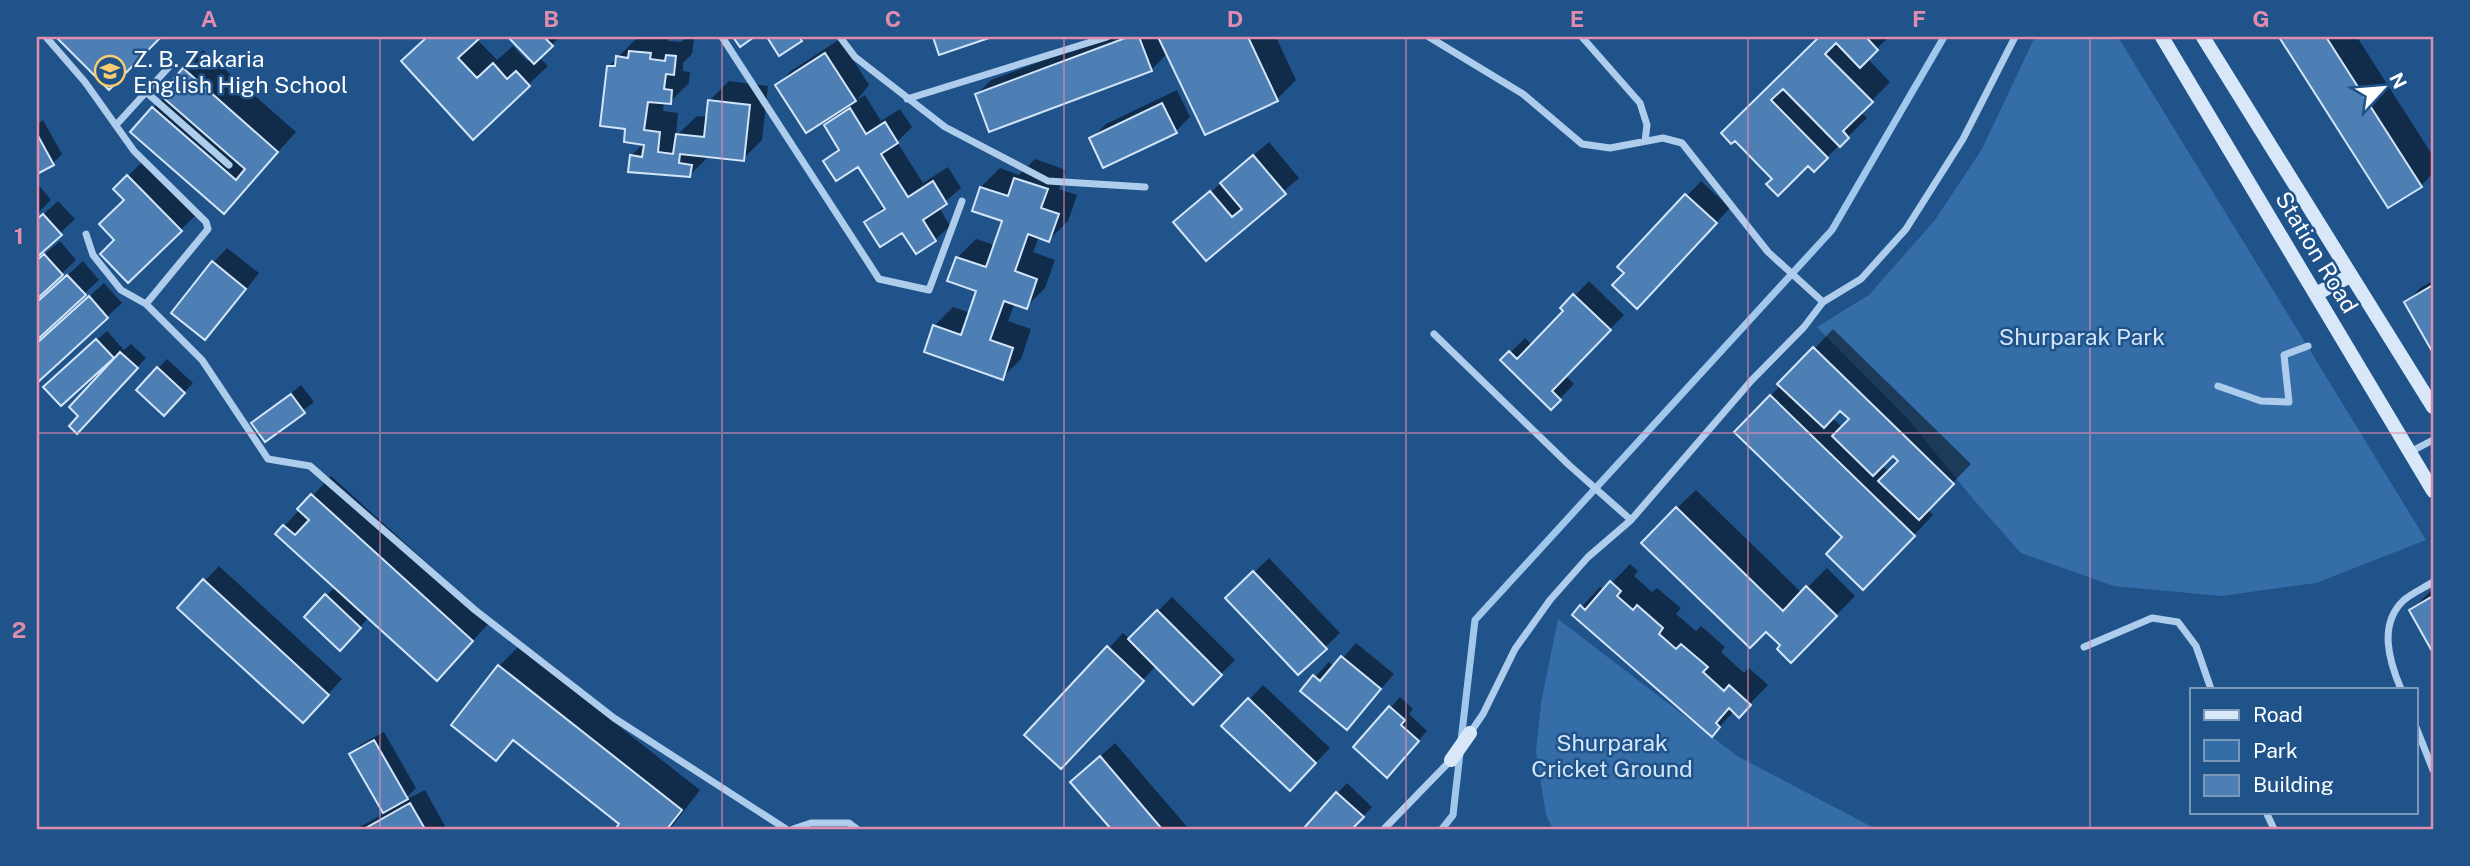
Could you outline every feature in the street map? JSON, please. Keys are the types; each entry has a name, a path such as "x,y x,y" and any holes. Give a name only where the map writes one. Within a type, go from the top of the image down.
{"main road":[{"name":"Station Road","path":"2203,37 2433,407"},
{"name":"Station Road","path":"2166,38 2433,491"},
{"path":"2316,294 2350,276"},
{"path":"1451,760 1470,733"}],"street":[{"path":"46,37 85,82 134,151 206,222 208,229 146,304"},
{"path":"722,37 879,279 929,290 962,201"},
{"path":"840,37 855,57 945,127 1048,181 1145,187"},
{"path":"907,99 1107,37"},
{"path":"1429,37 1523,94 1583,144 1610,148 1663,138 1682,143 1768,252 1823,302"},
{"path":"1582,37 1640,103 1647,125 1645,141"},
{"path":"1470,733 1483,714 1515,649 1550,600 1588,557 1631,520 1751,381 1804,327 1823,302 1861,279 1906,229 1964,139 2015,37"},
{"path":"117,124 167,68"},
{"path":"146,92 229,165"},
{"path":"86,233 93,255 121,290 146,304 202,360 268,459 310,466 475,610 614,718 786,829"},
{"path":"1434,334 1631,520"},
{"path":"2218,386 2261,401 2289,402 2284,355 2308,346"},
{"path":"2410,452 2433,440"},
{"path":"2401,688 2390,664 2387,639 2393,617 2404,600 2433,582"},
{"path":"2084,648 2152,618 2178,622 2196,646 2211,688"},
{"path":"2418,732 2433,770"},
{"path":"1384,829 1451,760"},
{"path":"793,829 811,823 849,823 856,829"}],"green space":[{"name":"Shurparak Park","path":"2035,37 2118,37 2426,540 2316,583 2221,596 2114,586 2021,553 1908,419 1817,327 1869,295 1935,220 1982,149"},
{"name":"Shurparak Cricket Ground","path":"1558,619 1737,756 1876,829 1553,829 1546,815 1536,752 1541,703"}],"building":[{"name":"Z. B. Zakaria English High School","path":"56,37 161,37 109,90"},
{"path":"427,37 481,37 458,58 477,78 493,63 507,79 516,71 530,86 473,140 401,61"},
{"path":"508,37 544,37 553,46 534,64"},
{"path":"733,37 754,37 740,47"},
{"path":"767,37 799,37 802,41 779,56"},
{"path":"933,37 992,37 939,55"},
{"path":"1128,37 1139,37 1152,71 989,132 975,94"},
{"path":"1158,37 1248,37 1278,101 1205,135"},
{"path":"1819,37 1866,37 1878,50 1860,68 1836,43 1825,54 1873,102 1843,131 1849,138 1840,147 1783,89 1771,100 1828,158 1814,172 1808,166 1778,196 1766,184 1772,179 1735,141 1731,144 1721,133"},
{"path":"2279,37 2326,37 2422,187 2388,208"},
{"path":"629,51 651,53 650,59 665,61 666,55 676,56 674,75 666,74 664,89 672,90 671,104 648,102 644,130 660,132 658,152 673,154 676,134 704,137 708,100 750,105 744,161 680,154 679,163 692,165 690,177 628,172 630,155 642,157 644,145 624,142 625,129 600,126 607,66 615,66 616,56 628,58"},
{"path":"825,53 856,101 806,133 775,85"},
{"path":"183,68 278,152 224,214 130,132 152,107 236,180 245,169 160,95"},
{"path":"1162,103 1177,133 1103,168 1089,138"},
{"path":"850,108 866,134 885,122 898,143 881,154 908,197 933,181 947,204 923,220 936,241 916,254 902,233 880,247 864,222 885,209 858,167 836,181 823,161 839,150 824,125"},
{"path":"37,134 54,165 37,174"},
{"path":"1253,155 1286,194 1206,261 1173,222 1210,191 1232,217 1242,209 1220,183"},
{"path":"127,175 182,231 128,283 100,254 114,240 99,224 124,200 113,189"},
{"path":"1014,178 1048,189 1041,208 1059,214 1049,242 1028,234 1015,271 1037,279 1027,309 1004,301 990,340 1013,348 1003,380 924,352 933,325 961,335 976,291 947,281 956,257 986,267 1002,221 972,211 980,187 1008,196"},
{"path":"1685,194 1717,223 1637,309 1612,285 1624,273 1617,267"},
{"path":"43,214 62,235 37,257 37,219"},
{"path":"44,254 63,275 37,299 37,260"},
{"path":"212,261 246,289 205,340 171,313"},
{"path":"67,275 86,295 37,340 37,302"},
{"path":"2433,285 2433,353 2404,302"},
{"path":"1573,294 1611,330 1552,391 1561,400 1551,410 1500,360 1509,351 1517,359 1563,311 1560,308"},
{"path":"89,296 108,318 37,383 37,343"},
{"path":"96,339 114,358 61,406 43,387"},
{"path":"1813,347 1954,484 1919,520 1878,481 1898,461 1893,456 1873,476 1832,436 1849,419 1840,411 1824,428 1777,384"},
{"path":"120,352 138,368 77,434 69,426 78,416 69,407"},
{"path":"157,367 185,393 164,416 136,390"},
{"path":"291,394 305,413 265,442 251,423"},
{"path":"1770,395 1915,536 1863,590 1826,554 1842,537 1734,432"},
{"path":"311,494 473,641 437,681 275,534 283,525 295,535 309,520 297,509"},
{"path":"1676,507 1783,611 1806,586 1837,616 1791,663 1777,649 1780,645 1766,632 1750,648 1641,543"},
{"path":"1253,571 1327,649 1298,675 1225,598"},
{"path":"203,579 329,695 303,723 177,608"},
{"path":"1610,581 1621,591 1617,596 1633,610 1637,605 1663,628 1659,634 1676,649 1681,644 1708,667 1703,672 1724,691 1729,685 1751,705 1739,718 1729,708 1716,723 1720,727 1712,737 1572,615 1580,605 1585,610"},
{"path":"325,594 361,628 340,651 304,617"},
{"path":"2433,596 2433,653 2409,610"},
{"path":"1157,610 1222,675 1193,705 1128,639"},
{"path":"1107,646 1144,681 1061,769 1024,735"},
{"path":"1341,656 1381,689 1347,730 1300,691 1313,675 1320,681"},
{"path":"498,665 682,810 667,829 615,829 619,824 513,740 496,761 451,725"},
{"path":"1248,698 1316,763 1290,791 1221,726"},
{"path":"1389,706 1405,720 1401,725 1419,741 1387,778 1353,747"},
{"path":"374,740 408,799 383,813 349,754"},
{"path":"1100,756 1162,829 1111,829 1070,782"},
{"path":"1336,792 1364,817 1352,829 1303,829"},
{"path":"410,803 425,829 364,829"}],"waterway":[{"path":"1461,741 1475,620 1832,230 1944,37"},
{"path":"1442,829 1453,815 1460,753"}],"place":[{"name":"Z. B. Zakaria English High School","path":"110,71"}]}
